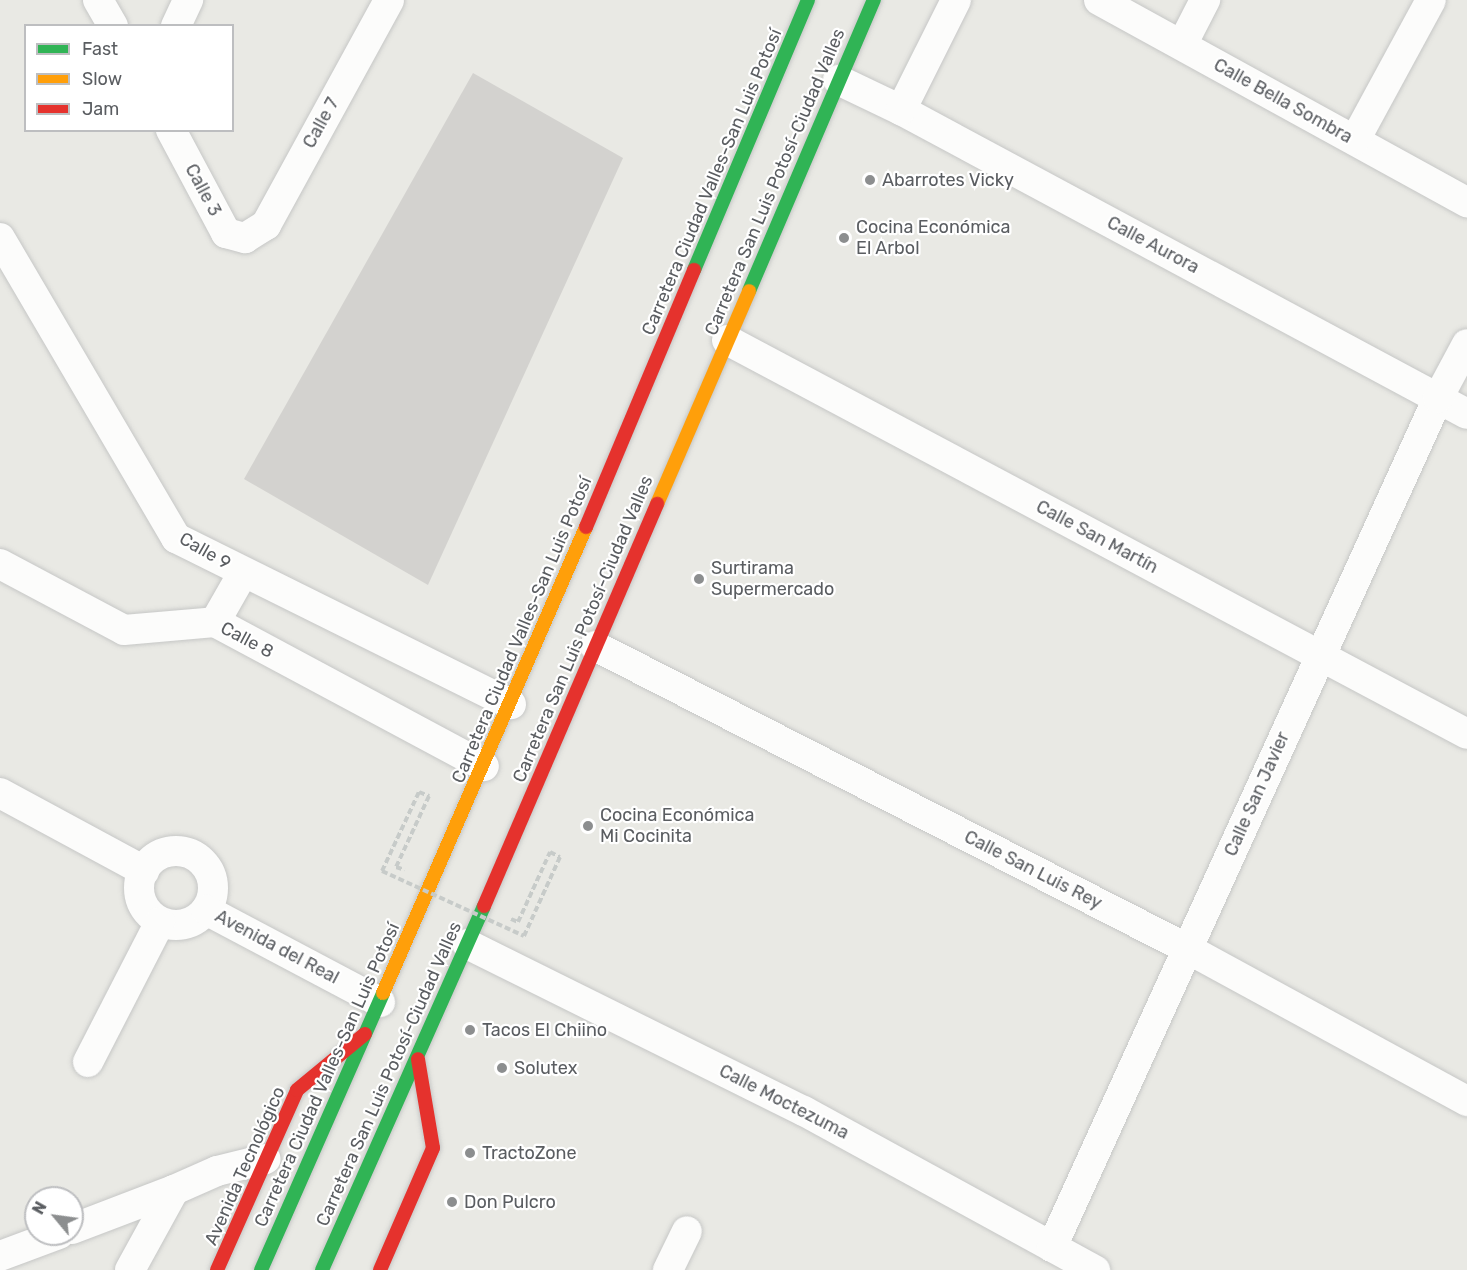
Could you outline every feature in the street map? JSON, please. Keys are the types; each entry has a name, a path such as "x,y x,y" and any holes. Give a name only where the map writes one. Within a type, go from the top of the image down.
{"main road":[{"name":"Carretera Ciudad Valles-San Luis Potosí","path":"261,1270 511,704 808,0"},
{"name":"Carretera San Luis Potosí-Ciudad Valles","path":"322,1270 418,1059 874,0"},
{"name":"Avenida Tecnológico","path":"217,1270 297,1090 365,1034"},
{"path":"380,1270 433,1148 418,1059"}],"street":[{"path":"99,0 112,24"},
{"path":"177,24 188,0"},
{"name":"Calle 7","path":"245,238 266,225 389,0"},
{"path":"902,110 956,0"},
{"name":"Calle Bella Sombra","path":"1099,0 1467,202"},
{"path":"1182,45 1205,0"},
{"path":"1354,140 1431,0"},
{"name":"Calle Aurora","path":"838,80 902,110 1467,414"},
{"name":"Calle 3","path":"172,132 226,233 245,238"},
{"name":"Calle 9","path":"0,238 176,538 511,704"},
{"name":"Calle San Martín","path":"727,340 1467,734"},
{"name":"Calle San Javier","path":"1052,1247 1438,398 1467,344"},
{"name":"Calle 8","path":"0,564 124,630 215,622 484,766"},
{"path":"215,622 243,573"},
{"name":"Calle San Luis Rey","path":"595,646 1188,949 1467,1101"},
{"path":"0,793 144,871 140,884 140,895 151,915 160,922 88,1062"},
{"name":"Avenida del Real","path":"144,871 152,860 163,853 177,851 190,853 201,860 209,871 213,884 212,898 206,910 191,922 181,925 160,922"},
{"name":"Avenida del Real","path":"206,910 380,1002"},
{"name":"Calle Moctezuma","path":"467,944 804,1111 1095,1270"},
{"path":"84,1224 217,1171 266,1159"},
{"path":"130,1270 174,1190"},
{"path":"668,1270 687,1231"},
{"path":"0,1256 27,1246"}],"path":[{"path":"382,871 524,936"}],"building":[{"path":"473,73 623,158 428,585 244,479"}],"traffic: fast":[{"path":"694,270 808,0"},
{"path":"749,291 874,0"},
{"path":"322,1270 484,906"},
{"path":"261,1270 383,993"}],"traffic: slow":[{"path":"657,504 749,291"},
{"path":"383,993 586,527"}],"traffic: jam":[{"path":"586,527 694,270"},
{"path":"484,906 657,504"},
{"path":"217,1270 297,1090 365,1034"},
{"path":"380,1270 433,1148 418,1059"}],"place":[{"name":"Abarrotes Vicky","path":"870,180"},
{"name":"Cocina Económica El Arbol","path":"844,238"},
{"name":"Surtirama Supermercado","path":"699,579"},
{"name":"Cocina Económica Mi Cocinita","path":"588,826"},
{"name":"Tacos El Chiino","path":"470,1030"},
{"name":"Solutex","path":"502,1068"},
{"name":"TractoZone","path":"470,1153"},
{"name":"Don Pulcro","path":"452,1202"}]}
